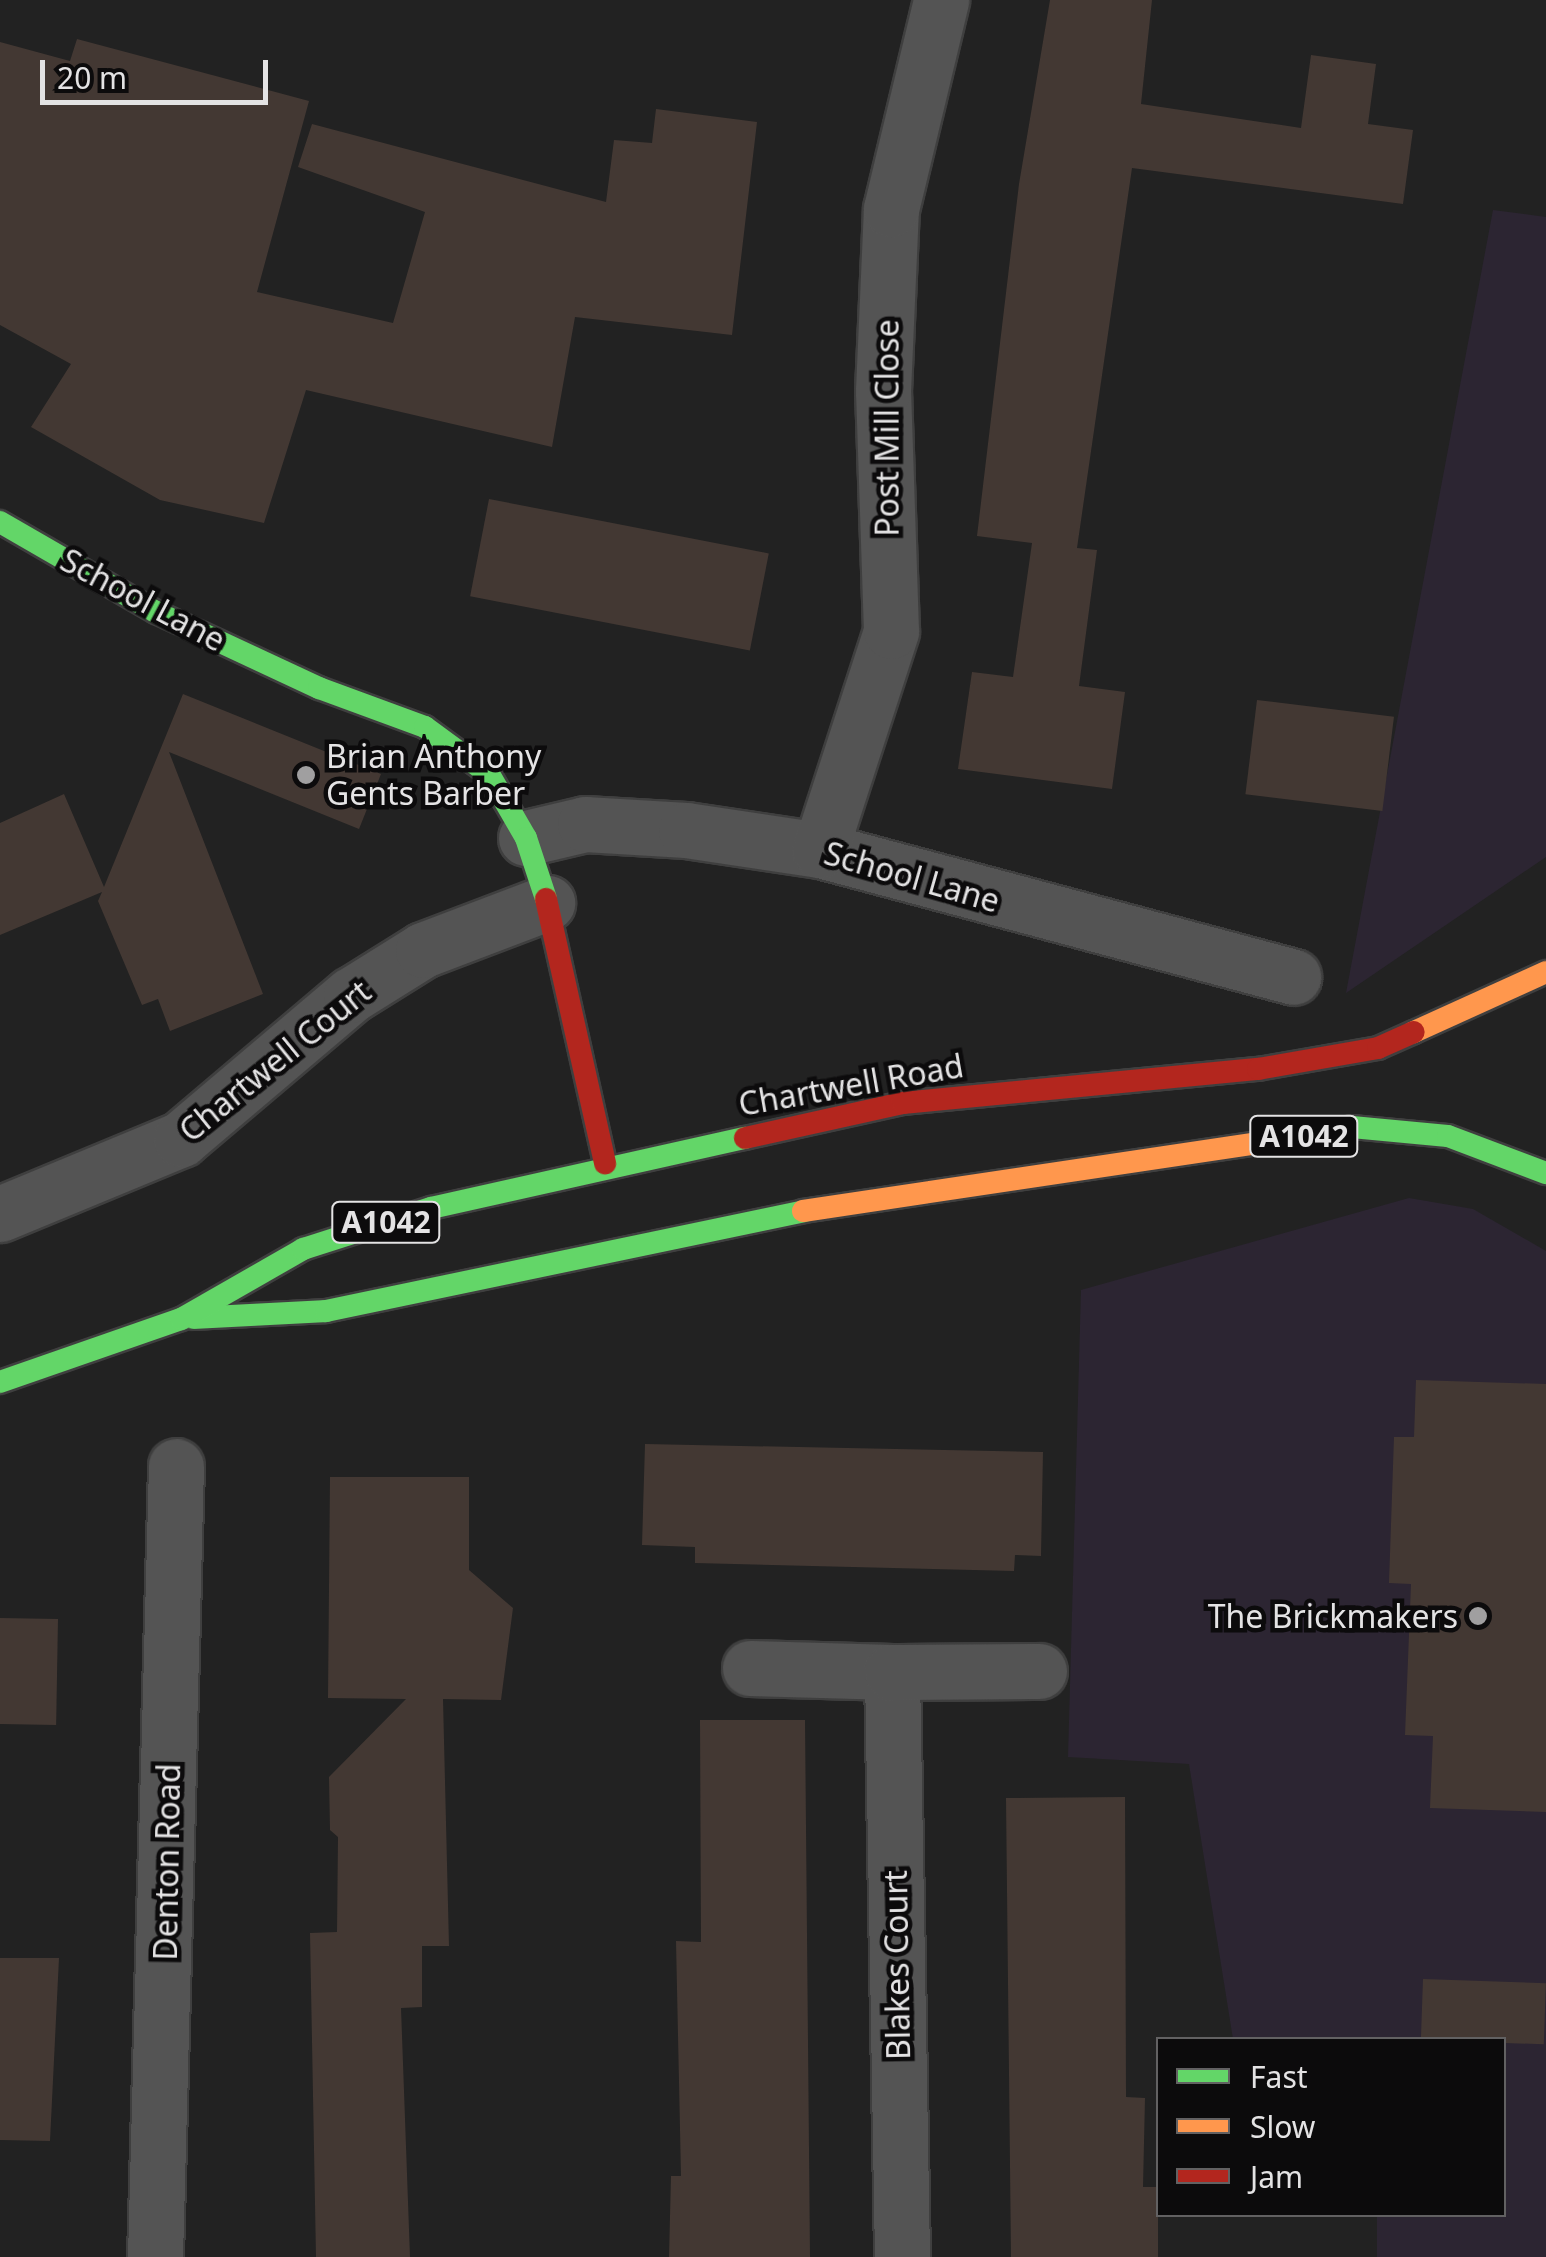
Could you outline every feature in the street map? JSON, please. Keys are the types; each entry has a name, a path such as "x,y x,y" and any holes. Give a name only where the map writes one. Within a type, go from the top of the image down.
{"main road":[{"name":"School Lane","path":"0,522 156,612 319,688 425,726 489,774 526,838 547,903 606,1164"},
{"name":"Chartwell Road","path":"0,1382 181,1318 303,1249 431,1208 606,1164 903,1102 1258,1068 1378,1048 1546,972"},
{"name":"Chartwell Road","path":"181,1318 326,1310 812,1209 1161,1162 1352,1127 1448,1136 1546,1173"}],"street":[{"name":"Post Mill Close","path":"820,850 891,631 883,391 891,209 941,0"},
{"name":"School Lane","path":"526,838 585,824 686,830 820,850 1293,978"},
{"name":"Chartwell Court","path":"0,1214 182,1139 351,995 424,950 547,903"},
{"name":"Denton Road","path":"155,2257 176,1466"},
{"path":"750,1668 1039,1672"},
{"name":"Blakes Court","path":"892,1672 902,2257"}],"shaded area":[{"path":"1493,210 1546,217 1546,857 1346,993"},
{"path":"1409,1198 1473,1209 1546,1251 1546,2257 1377,2257 1377,2217 1506,2217 1506,2037 1233,2037 1189,1764 1068,1757 1081,1290"}],"building":[{"path":"1050,0 1152,0 1141,104 1301,128 1311,55 1376,64 1368,124 1413,130 1403,204 1132,168 1077,548 1097,550 1079,686 1125,692 1112,789 958,769 972,672 1013,677 1032,543 977,536 1019,184"},
{"path":"77,39 309,101 257,292 393,323 425,212 298,167 312,124 606,202 614,140 652,143 656,109 757,122 732,335 575,317 552,447 306,390 264,523 160,500 31,427 71,364 0,325 0,42 70,61"},
{"path":"489,499 769,553 750,651 470,596"},
{"path":"183,694 381,774 359,829 169,752 263,994 170,1031 158,999 142,1005 98,901 102,892 0,935 0,823 64,794 104,887"},
{"path":"1257,700 1394,717 1382,811 1245,794"},
{"name":"The Brickmakers","path":"1416,1380 1546,1384 1546,1812 1430,1808 1433,1736 1405,1735 1411,1584 1389,1583 1394,1437 1414,1437"},
{"path":"645,1444 1043,1452 1041,1556 1015,1555 1014,1571 695,1563 695,1547 642,1545"},
{"path":"330,1477 469,1477 469,1570 513,1608 501,1700 443,1699 449,1946 422,1946 422,2007 401,2008 410,2257 316,2257 310,1933 337,1932 338,1837 330,1830 329,1777 406,1699 328,1698"},
{"path":"0,1618 58,1619 56,1725 0,1724"},
{"path":"700,1720 805,1720 810,2257 669,2257 671,2176 681,2176 676,1941 701,1942"},
{"path":"1125,1797 1126,2097 1145,2098 1143,2187 1156,2187 1158,2257 1011,2257 1006,1798"},
{"path":"0,1958 59,1958 50,2141 0,2140"},
{"path":"1423,1979 1546,1983 1544,2044 1506,2043 1506,2037 1421,2037"}],"traffic: fast":[{"path":"0,522 156,612 319,688 425,727 489,774 526,838 546,899"},
{"path":"1293,1138 1352,1127 1448,1136 1546,1173"},
{"path":"0,1382 181,1319 303,1249 431,1208 745,1138"},
{"path":"194,1318 326,1311 803,1211"}],"traffic: slow":[{"path":"1414,1032 1546,972"},
{"path":"803,1211 1293,1138"}],"traffic: jam":[{"path":"546,899 605,1164"},
{"path":"745,1138 903,1103 1258,1069 1378,1048 1414,1032"}],"place":[{"name":"Brian Anthony Gents Barber","path":"306,775"},
{"name":"The Brickmakers","path":"1478,1616"}]}
